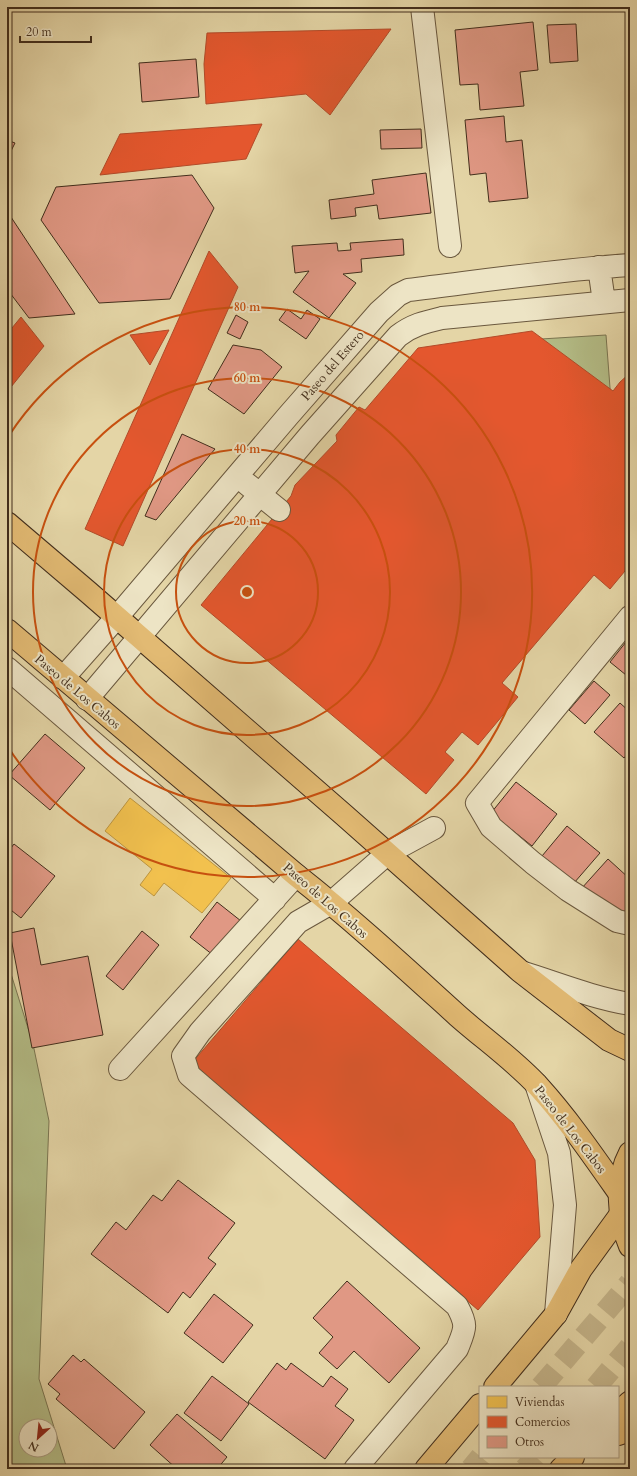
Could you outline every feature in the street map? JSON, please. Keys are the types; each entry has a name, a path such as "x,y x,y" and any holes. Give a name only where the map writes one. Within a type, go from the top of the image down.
{"main road":[{"path":"7,523 388,853 520,971 609,1040 630,1050"},
{"name":"Paseo de Los Cabos","path":"7,630 296,875 332,903 517,1066 536,1084 562,1114 620,1204"},
{"path":"630,1153 622,1174 620,1204 624,1233 630,1246"},
{"path":"496,1386 556,1314 620,1204"},
{"path":"619,1412 630,1402"},
{"path":"426,1469 479,1406"},
{"path":"619,1434 630,1430"}],"street":[{"path":"422,7 450,246"},
{"name":"Paseo del Estero","path":"63,678 117,617 288,416 379,312 398,295 408,290 599,267 630,265"},
{"path":"599,267 604,302"},
{"path":"87,699 140,638 259,494 398,336 422,322 442,318 630,300"},
{"path":"288,416 310,435"},
{"path":"237,476 279,510"},
{"path":"630,617 477,803 491,827 533,863 568,890 617,921 630,924"},
{"path":"7,668 275,899"},
{"path":"355,1469 457,1349 464,1330 464,1319 457,1306 189,1076 183,1056 200,1032 298,922 332,903 388,853 434,828"},
{"path":"120,1069 296,875"},
{"path":"520,971 589,994 616,1002 630,1004"},
{"path":"536,1084 559,1153 566,1205 556,1314"}],"green space":[{"path":"606,335 611,401 541,339"},
{"path":"7,961 33,1044 49,1121 39,1379 51,1418 18,1418 18,1458 58,1458 58,1440 67,1469 7,1469"}],"building: Viviendas":[{"path":"130,798 231,878 202,913 164,883 154,896 140,885 152,869 105,831"}],"building: Comercios":[{"path":"391,29 330,115 306,94 206,104 204,64 207,33"},
{"path":"262,124 246,159 100,175 120,134"},
{"path":"209,251 238,287 123,546 85,529"},
{"path":"21,317 44,346 7,392 7,334"},
{"path":"169,330 150,365 130,335"},
{"path":"532,331 613,391 630,373 630,565 610,589 594,575 502,683 518,697 478,745 462,732 445,752 454,760 426,794 201,605 291,496 295,485 337,441 336,435 359,407 365,410 418,348"},
{"path":"298,939 513,1123 535,1160 540,1237 478,1310 191,1064"}],"building: Otros":[{"path":"533,22 538,70 520,72 524,106 480,110 478,84 460,85 455,30"},
{"path":"576,24 578,61 550,63 547,25"},
{"path":"196,59 199,97 142,102 139,63"},
{"path":"504,116 506,142 522,140 528,198 489,202 486,173 470,175 465,120"},
{"path":"421,129 422,148 381,149 380,130"},
{"path":"7,140 15,143 7,159"},
{"path":"426,173 431,213 379,219 377,205 355,208 356,216 331,219 329,200 374,194 372,180"},
{"path":"192,175 214,208 170,299 99,303 41,220 56,187"},
{"path":"7,211 75,314 29,318 7,289"},
{"path":"403,239 404,255 361,259 362,272 343,274 356,283 329,318 293,292 309,271 295,273 292,246 337,243 338,251 351,250 350,243"},
{"path":"287,309 301,319 307,310 320,319 306,339 279,320"},
{"path":"236,315 248,322 240,339 227,333"},
{"path":"233,345 261,350 282,367 244,414 208,389"},
{"path":"182,434 215,449 156,520 145,516"},
{"path":"630,637 630,670 626,675 610,662"},
{"path":"594,681 610,695 585,724 569,710"},
{"path":"620,703 630,712 630,751 624,758 594,732"},
{"path":"45,734 85,768 50,810 9,775"},
{"path":"516,782 557,814 532,846 491,813"},
{"path":"567,826 600,853 574,883 542,856"},
{"path":"14,844 55,876 21,918 7,907 7,853"},
{"path":"608,859 630,879 630,906 617,921 581,889"},
{"path":"217,902 241,921 213,955 190,937"},
{"path":"34,928 41,965 88,956 103,1035 32,1048 10,933"},
{"path":"142,931 159,945 123,990 106,976"},
{"path":"178,1180 235,1223 208,1258 216,1264 190,1298 183,1292 168,1313 91,1254 116,1222 126,1230 153,1195 162,1201"},
{"path":"347,1281 420,1348 389,1383 354,1351 337,1369 319,1353 333,1337 313,1318"},
{"path":"214,1294 253,1325 223,1363 184,1333"},
{"path":"73,1355 81,1362 84,1359 145,1412 114,1449 56,1399 60,1394 48,1384"},
{"path":"277,1363 286,1370 291,1363 323,1387 331,1376 348,1389 335,1406 354,1420 325,1459 248,1402"},
{"path":"212,1376 249,1404 221,1441 184,1413"},
{"path":"177,1414 227,1457 217,1469 177,1469 150,1445"}],"tunnel":[{"path":"542,1386 630,1283"},
{"path":"597,1386 630,1347"},
{"path":"471,1469 480,1458"},
{"path":"525,1469 535,1458"}]}
